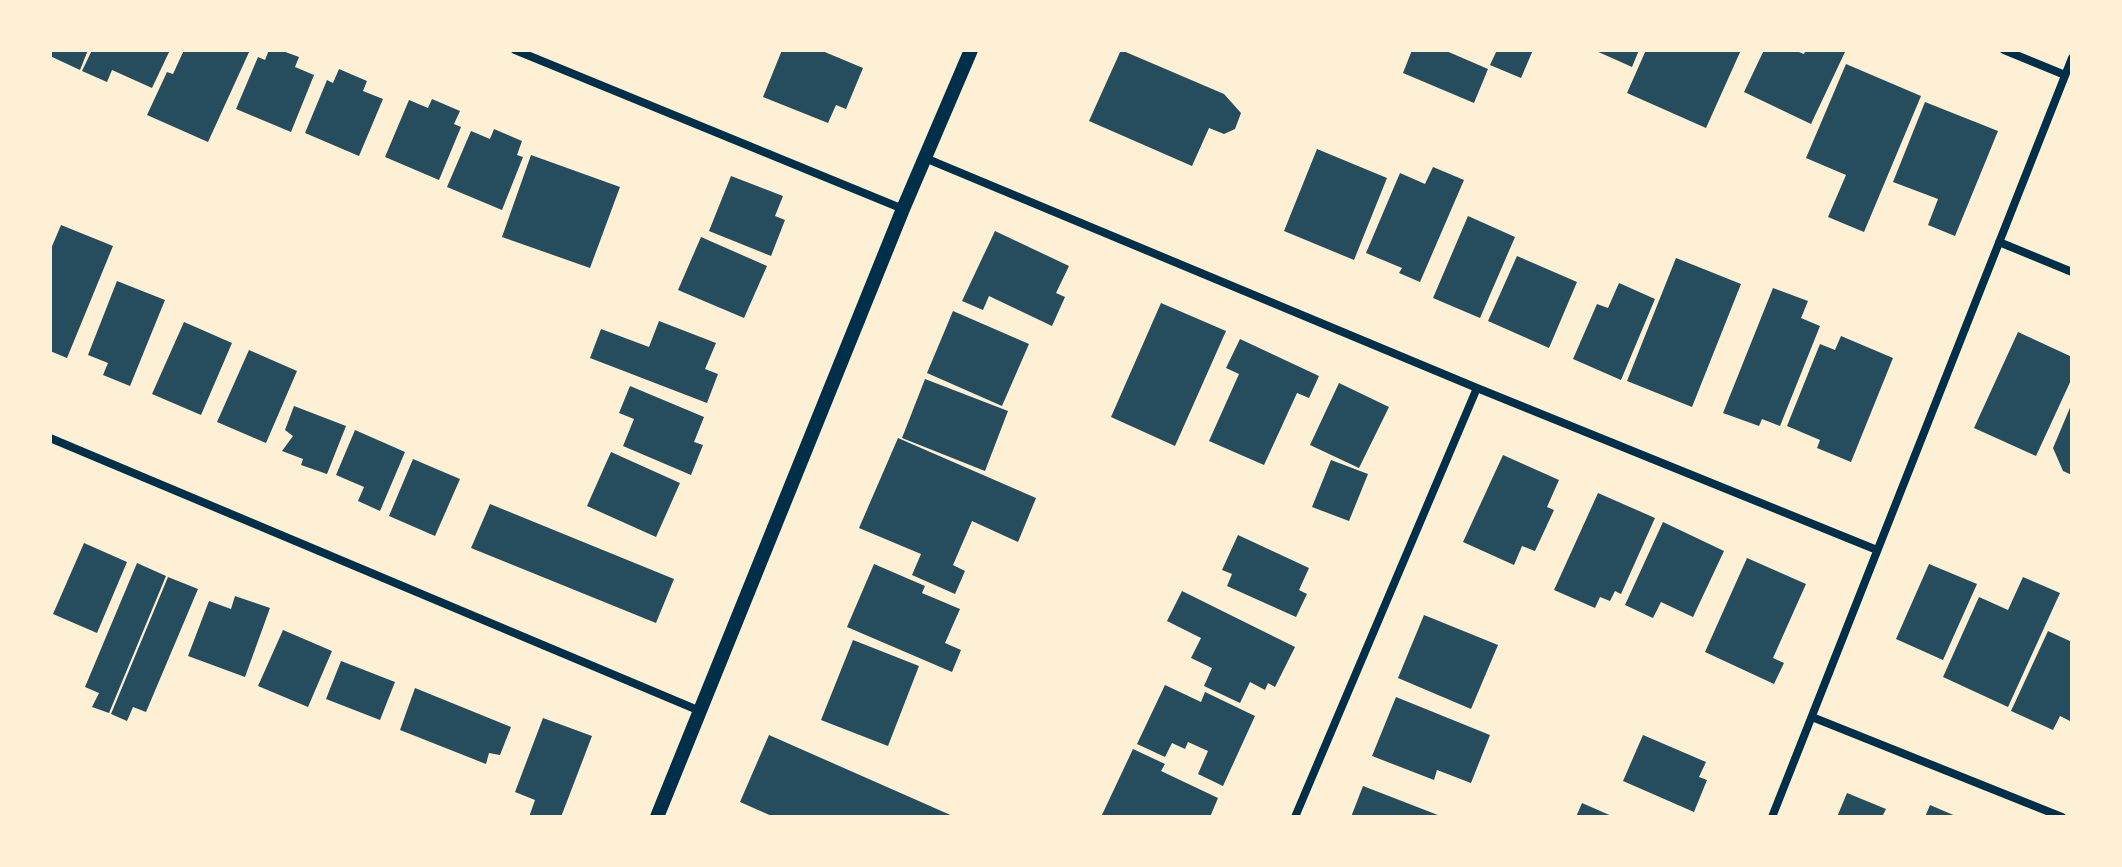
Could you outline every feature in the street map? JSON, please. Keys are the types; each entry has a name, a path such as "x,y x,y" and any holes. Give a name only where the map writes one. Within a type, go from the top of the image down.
{"street":[{"path":"515,50 903,209"},
{"path":"657,817 903,209 971,50"},
{"path":"2004,50 2065,75"},
{"path":"1772,817 2072,58"},
{"path":"925,158 1477,388 1877,550"},
{"path":"1999,242 2072,272"},
{"path":"1295,817 1477,388"},
{"path":"50,438 700,711"},
{"path":"1812,717 2062,817"}],"building":[{"path":"50,50 88,50 80,70 50,56"},
{"path":"92,50 170,50 152,88 112,70 107,82 82,71"},
{"path":"184,50 250,50 208,142 147,115 167,72 173,74"},
{"path":"269,50 280,50 299,57 295,67 314,75 291,132 236,109 258,57 265,60"},
{"path":"782,50 820,50 863,68 846,109 836,105 828,123 763,97"},
{"path":"1121,50 1224,94 1241,113 1235,129 1224,134 1209,128 1192,166 1089,121"},
{"path":"1412,50 1444,50 1488,69 1474,103 1403,73"},
{"path":"1497,50 1533,50 1521,78 1490,65"},
{"path":"1594,50 1639,50 1632,67"},
{"path":"1646,50 1741,50 1706,128 1627,93"},
{"path":"1764,50 1794,50 1804,54 1806,50 1845,52 1811,124 1744,92"},
{"path":"1846,64 1921,96 1864,232 1828,217 1846,175 1806,158"},
{"path":"339,69 367,81 363,91 383,99 359,156 305,133 327,80 333,83"},
{"path":"432,99 460,111 454,124 461,127 439,180 385,157 409,100 428,108"},
{"path":"1925,102 1998,131 1955,236 1928,225 1938,199 1893,182"},
{"path":"494,129 522,141 517,155 523,157 502,210 447,187 471,131 490,139"},
{"path":"1317,149 1387,178 1354,260 1284,231"},
{"path":"531,155 620,187 590,268 502,237"},
{"path":"1433,167 1464,180 1420,282 1399,273 1402,268 1366,253 1400,173 1425,184"},
{"path":"731,176 783,196 775,216 785,220 771,256 709,231"},
{"path":"1468,216 1515,237 1480,318 1433,298"},
{"path":"61,225 113,246 67,358 50,351 50,251"},
{"path":"995,231 1069,266 1056,293 1065,297 1052,326 989,296 983,310 962,301"},
{"path":"701,237 767,266 744,318 678,290"},
{"path":"1517,256 1577,282 1549,348 1488,321"},
{"path":"1676,258 1741,284 1692,407 1627,381"},
{"path":"117,281 165,300 130,386 103,375 108,363 88,355"},
{"path":"1619,283 1655,299 1621,380 1573,359 1597,304 1608,308"},
{"path":"1773,288 1808,301 1801,318 1820,326 1780,426 1762,419 1759,426 1723,413"},
{"path":"1161,303 1226,331 1175,446 1111,417"},
{"path":"953,311 1029,344 1002,406 927,373"},
{"path":"659,321 716,343 705,369 718,374 707,403 590,358 601,329 649,347"},
{"path":"184,322 232,343 201,415 152,394"},
{"path":"2018,332 2072,357 2072,378 2036,456 1974,428"},
{"path":"1841,336 1893,358 1851,462 1817,448 1820,440 1787,426 1820,344 1835,350"},
{"path":"1240,339 1319,376 1309,398 1297,393 1264,465 1209,441 1239,374 1226,368"},
{"path":"249,350 297,371 266,443 217,422"},
{"path":"925,379 1008,411 985,471 902,438"},
{"path":"1339,383 1389,407 1359,468 1310,445"},
{"path":"630,386 704,417 694,442 703,445 691,475 623,446 634,419 619,413"},
{"path":"2072,403 2072,475 2063,471 2053,448"},
{"path":"294,406 346,426 327,474 301,465 303,459 282,451 293,436 285,430"},
{"path":"355,430 405,452 380,511 358,501 364,487 336,475"},
{"path":"898,438 1036,498 1018,542 972,521 953,565 965,571 955,594 912,575 921,554 859,528"},
{"path":"611,452 680,483 656,537 587,506"},
{"path":"1503,455 1559,480 1547,507 1554,510 1535,551 1522,546 1514,565 1463,542"},
{"path":"413,459 460,479 435,536 389,516"},
{"path":"1331,460 1368,474 1349,521 1312,507"},
{"path":"1598,493 1655,518 1621,594 1615,591 1610,601 1600,597 1595,608 1554,590"},
{"path":"490,504 674,579 656,623 471,548"},
{"path":"1663,522 1724,551 1693,617 1661,602 1653,618 1625,605"},
{"path":"1238,535 1309,568 1299,590 1307,594 1296,617 1227,586 1232,574 1222,570"},
{"path":"84,543 127,562 97,633 53,614"},
{"path":"1747,558 1806,584 1773,658 1784,663 1774,684 1705,652"},
{"path":"137,563 166,576 109,713 92,707 99,693 85,687"},
{"path":"874,564 925,586 922,593 960,609 945,643 961,650 952,672 847,627"},
{"path":"1929,564 1977,584 1943,660 1896,639"},
{"path":"168,577 198,589 146,712 133,707 127,721 111,714"},
{"path":"2023,577 2060,593 2008,707 1943,677 1979,597 2008,610"},
{"path":"1182,591 1295,647 1275,687 1268,683 1265,690 1250,682 1240,703 1204,686 1212,668 1191,658 1201,638 1167,621"},
{"path":"235,596 270,608 245,677 188,656 209,601 231,609"},
{"path":"1424,615 1498,645 1471,709 1398,678"},
{"path":"283,630 332,651 308,707 258,686"},
{"path":"2048,631 2072,642 2072,722 2060,716 2053,730 2011,711"},
{"path":"853,640 919,666 888,746 821,720"},
{"path":"341,661 395,682 380,720 326,699"},
{"path":"1165,685 1201,702 1205,692 1255,716 1223,786 1198,774 1208,751 1188,742 1185,749 1172,743 1165,757 1137,744"},
{"path":"415,688 511,727 500,755 489,753 486,764 400,730"},
{"path":"1396,697 1490,735 1471,783 1437,770 1434,780 1372,756"},
{"path":"543,718 592,736 561,817 529,817 535,800 515,792"},
{"path":"769,735 955,817 774,817 740,802"},
{"path":"1643,735 1706,762 1699,777 1707,780 1694,812 1623,781"},
{"path":"1133,749 1165,764 1161,771 1218,798 1210,817 1101,817"},
{"path":"1363,786 1443,817 1351,817"},
{"path":"1847,793 1886,809 1882,817 1837,817"},
{"path":"1582,803 1614,817 1576,817"},
{"path":"1930,805 1958,817 1925,817"}]}
